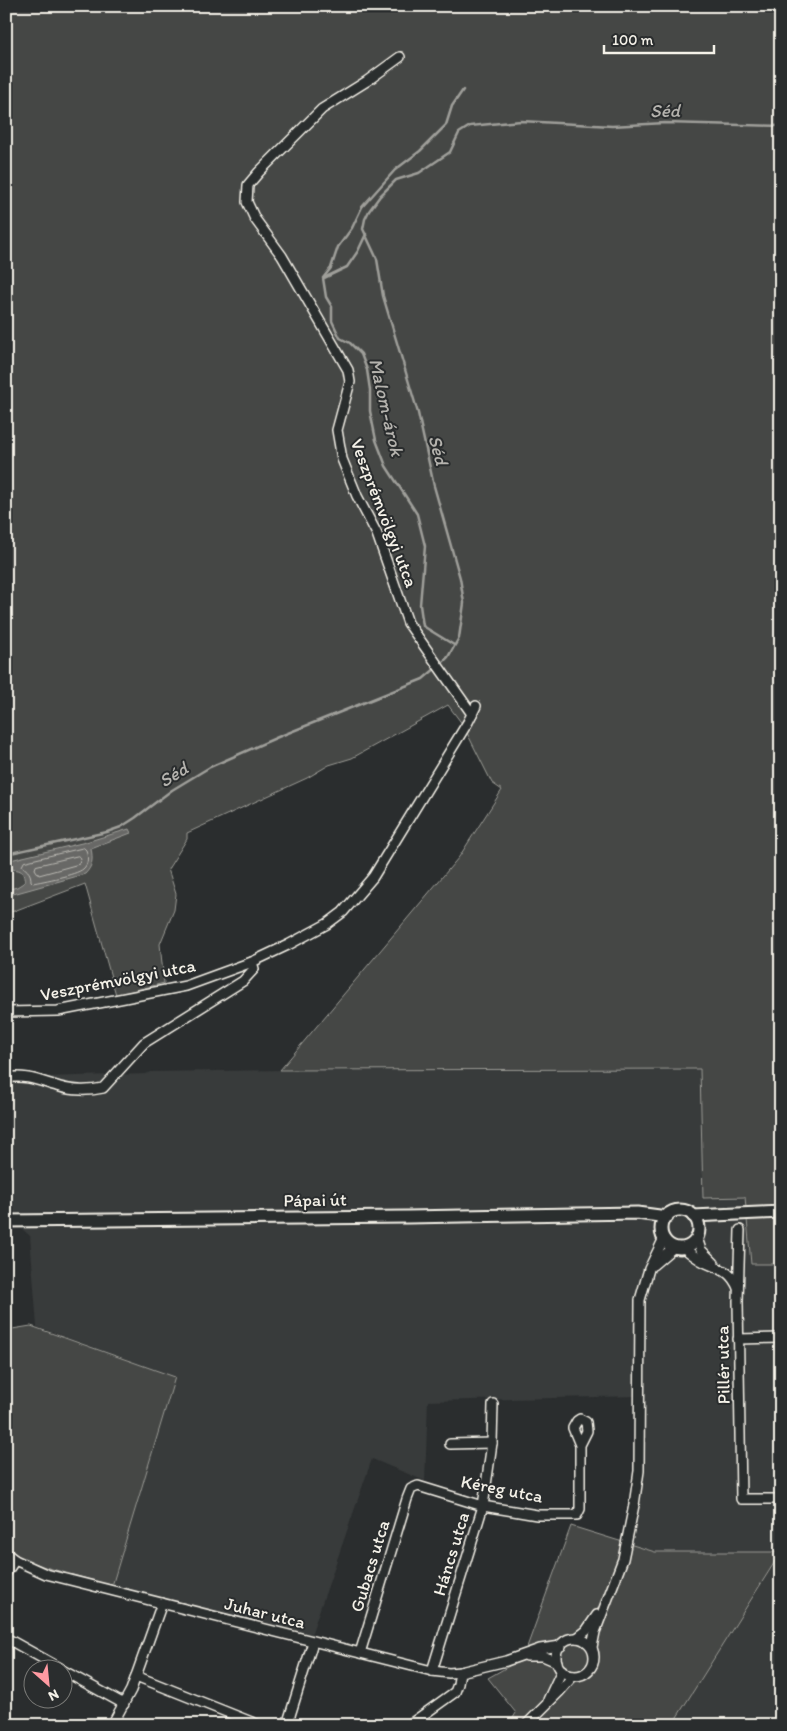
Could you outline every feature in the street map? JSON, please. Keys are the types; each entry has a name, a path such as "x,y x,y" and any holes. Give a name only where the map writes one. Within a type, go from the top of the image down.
{"main road":[{"path":"698,1235 698,1223 693,1216 686,1212 679,1211 667,1217 664,1222 663,1234 679,1247 693,1243 698,1235 710,1225 744,1213"},
{"path":"693,1216 781,1212"},
{"name":"Pápai út","path":"6,1221 637,1213 667,1217"},
{"name":"Pápai út","path":"625,1214 652,1223 663,1234"}],"street":[{"name":"Veszprémvölgyi utca","path":"6,1012 58,1011 186,986 252,962 327,924 358,896 373,877 474,710 434,661 408,622 377,534 357,496 342,459 337,430 350,382 348,370 305,293 282,256 255,219 247,202 248,185 322,110 366,82 400,57"},
{"path":"6,1078 32,1078 67,1088 89,1090 103,1088 144,1043 243,981 254,969 252,962"},
{"name":"Pillér utca","path":"740,1230 738,1339 741,1499 781,1499"},
{"path":"560,1666 573,1676 579,1676 589,1670 594,1659 592,1647 595,1632 623,1559 638,1472 640,1300 649,1269 663,1234"},
{"path":"698,1235 704,1255 732,1277 739,1291"},
{"path":"649,1269 679,1247 704,1262 717,1267"},
{"path":"738,1339 781,1338"},
{"name":"Háncs utca","path":"432,1671 483,1506 492,1443 493,1404"},
{"path":"450,1444 492,1443"},
{"name":"Kéreg utca","path":"412,1489 418,1486 483,1506 537,1515 577,1515 580,1509 580,1445"},
{"name":"Gubacs utca","path":"360,1654 407,1499 412,1489"},
{"name":"Juhar utca","path":"6,1553 16,1560 46,1574 360,1654 449,1674 540,1649 561,1646"},
{"path":"6,1573 16,1560"},
{"path":"112,1725 131,1690 162,1603"},
{"path":"541,1710 551,1694 560,1666 557,1653 561,1646 568,1640 577,1638 586,1631 604,1605"},
{"path":"6,1638 41,1658"},
{"path":"577,1638 592,1647"},
{"path":"287,1725 313,1642"},
{"name":"Juhar utca","path":"520,1656 543,1656 560,1666"},
{"path":"409,1725 455,1692 460,1672"},
{"path":"72,1675 124,1704"},
{"path":"136,1676 259,1725"},
{"path":"526,1725 573,1676"}],"shaded area":[{"path":"6,6 781,6 781,1264 751,1264 745,1197 703,1198 700,1069 280,1070 459,857 502,790 492,783 463,725 448,705 352,758 329,765 307,778 187,833 187,839 168,869 176,894 174,910 160,944 164,983 116,995 85,884 6,914"},
{"path":"699,1068 745,1197 751,1263 781,1264 781,1552 655,1552 627,1544 635,1505 640,1396 428,1401 425,1481 372,1459 311,1635 112,1586 175,1377 37,1327 30,1236 6,1215 6,1078 146,1074 150,1072 280,1070"},
{"path":"31,1326 175,1377 112,1586 45,1567 21,1558 6,1546 6,1330"},
{"path":"571,1526 655,1552 781,1552 672,1725 509,1725 516,1713 488,1678 523,1658"},
{"path":"781,1553 781,1725 672,1725"}],"water":[{"path":"129,829 131,833 91,848 92,862 85,874 6,896 6,890 17,887 25,882 25,878 23,872 13,869 6,870 6,861 86,842"}],"waterway":[{"name":"Malom-árok","path":"454,645 423,626 420,605 425,546 417,514 386,466 376,440 370,411 370,390 367,370 361,354 350,343 340,338 332,321 332,307 326,297 323,278 331,268 338,247 352,228 362,207 395,170 420,151 446,125 452,106 463,90"},
{"name":"Séd","path":"440,665 448,657 459,638 464,603 460,578 434,486 418,413 383,296 377,259 363,229 369,211 380,196 396,180 419,173 450,152 459,133 470,126 521,121 612,126 665,123 781,126"},
{"name":"Malom-árok","path":"324,278 347,267 358,251 366,234"},
{"name":"Séd","path":"6,854 107,832 121,827 172,790 210,767 278,737 423,679 436,668"}]}
